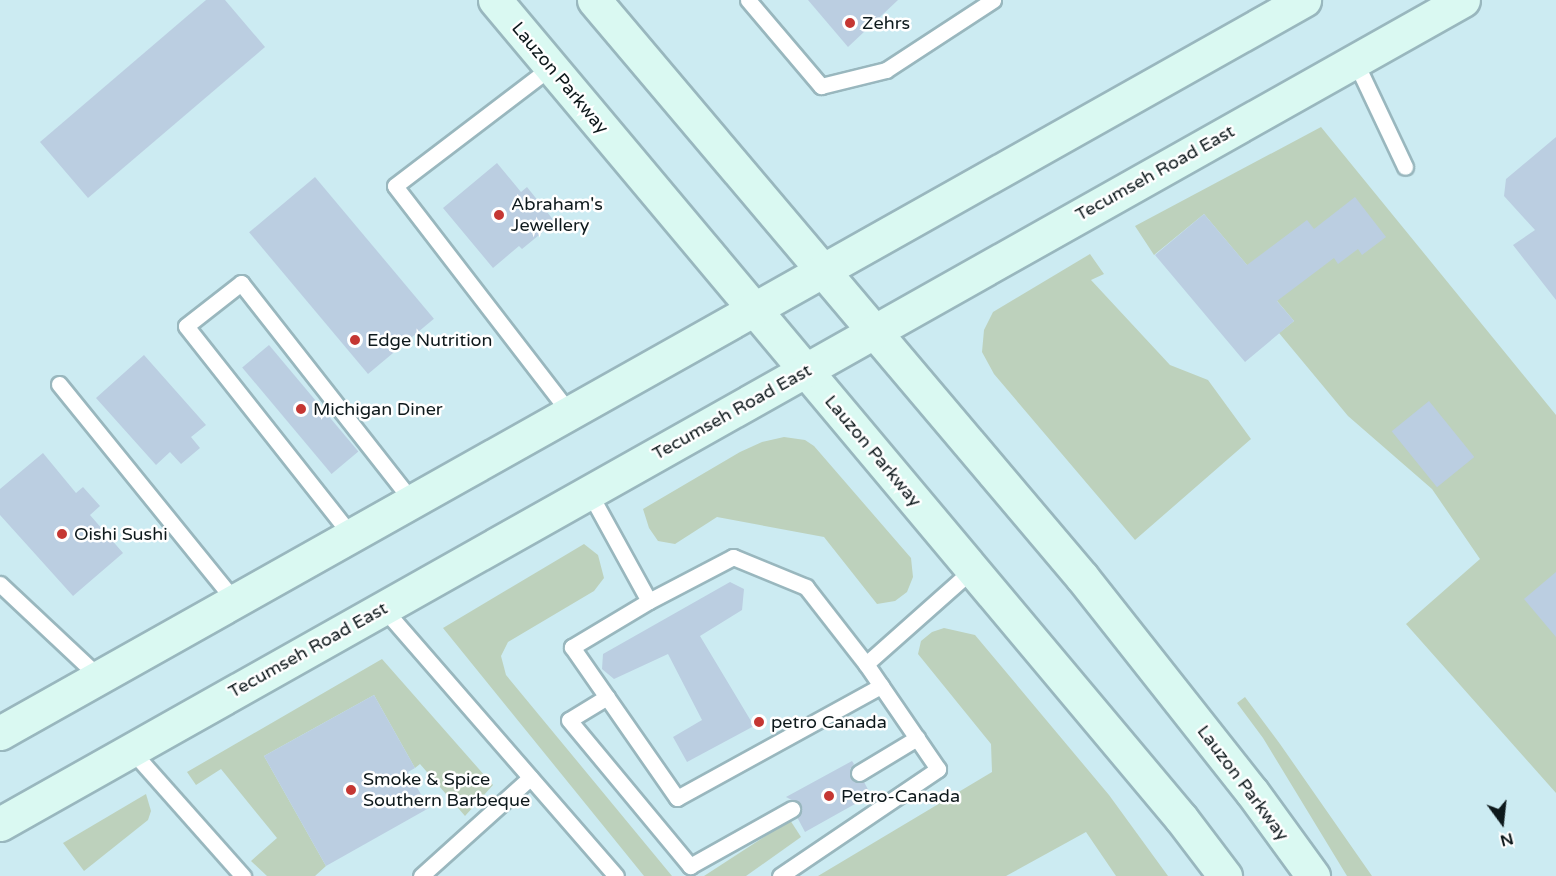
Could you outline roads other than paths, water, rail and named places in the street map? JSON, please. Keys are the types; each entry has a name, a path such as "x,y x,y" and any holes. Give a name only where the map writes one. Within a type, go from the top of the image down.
{"main road":[{"name":"Lauzon Parkway","path":"495,0 1181,818 1225,876"},
{"name":"Lauzon Parkway","path":"594,0 1082,577 1252,792 1313,876"},
{"path":"0,733 1304,0"},
{"name":"Tecumseh Road East","path":"0,824 1463,0"}],"lane":[{"path":"748,0 821,86 886,70 993,0"},
{"path":"1355,61 1405,167"},
{"path":"551,67 395,186 569,412"},
{"path":"351,535 186,326 242,283 412,501"},
{"path":"59,384 235,601"},
{"path":"589,492 649,601"},
{"path":"780,876 809,854 938,769 866,664 806,586 733,557 649,601 572,647 677,798 881,686"},
{"path":"866,664 973,570"},
{"path":"0,584 99,677"},
{"path":"383,608 615,876"},
{"path":"607,697 569,720 690,866 792,809"},
{"path":"859,773 917,738"},
{"path":"131,750 243,876"},
{"path":"421,876 531,778"}],"place":[{"name":"Zehrs","path":"850,23"},
{"name":"Abraham's Jewellery","path":"499,215"},
{"name":"Edge Nutrition","path":"355,340"},
{"name":"Michigan Diner","path":"301,409"},
{"name":"Oishi Sushi","path":"62,534"},
{"name":"petro Canada","path":"759,722"},
{"name":"Smoke & Spice Southern Barbeque","path":"351,790"},
{"name":"Petro-Canada","path":"829,796"}]}
